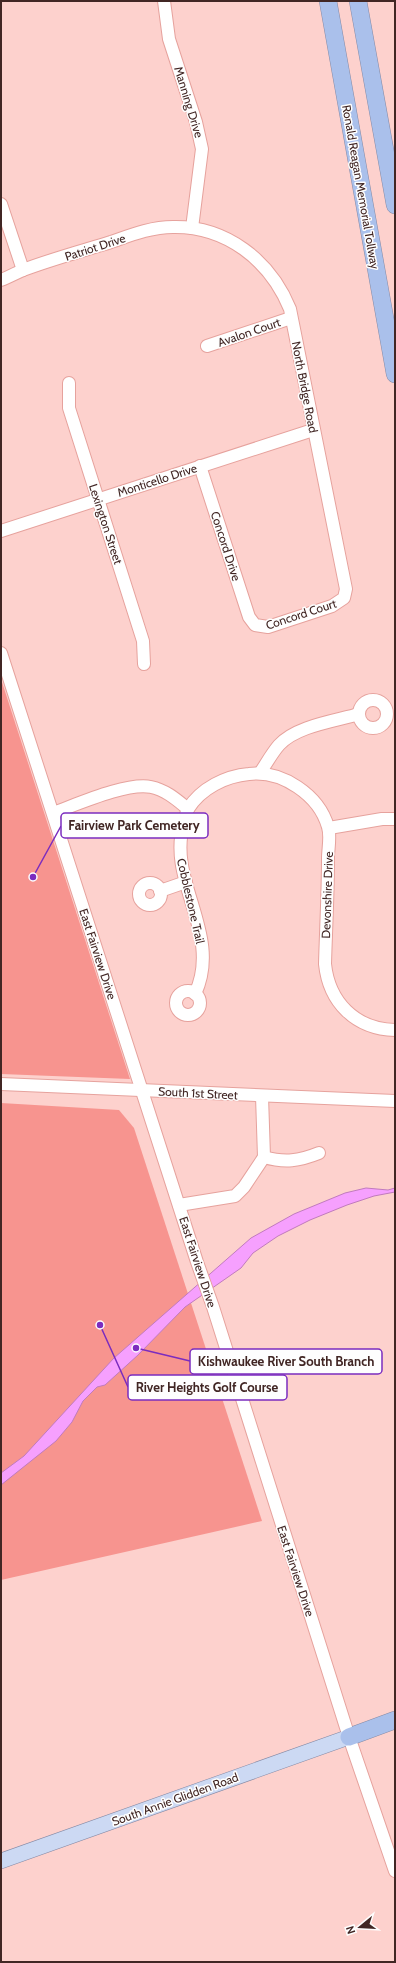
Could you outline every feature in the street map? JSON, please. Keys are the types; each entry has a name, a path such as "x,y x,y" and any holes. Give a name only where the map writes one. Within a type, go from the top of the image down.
{"highway":[{"name":"Ronald Reagan Memorial Tollway","path":"328,1 395,374"},
{"path":"358,1 395,205"},
{"path":"349,1737 395,1720"},
{"path":"349,1737 395,1730"}],"main road":[{"name":"South Annie Glidden Road","path":"1,1861 349,1737"}],"street":[{"name":"Manning Drive","path":"164,1 169,39 196,122 202,149 192,228"},
{"path":"1,204 23,270"},
{"name":"Patriot Drive","path":"1,280 23,270 145,231 172,227 192,228"},
{"name":"North Bridge Road","path":"192,228 220,236 239,245 254,255 268,270 281,289 291,318 346,589 345,595"},
{"name":"Avalon Court","path":"207,346 291,318"},
{"name":"Lexington Street","path":"69,383 69,408 143,641 144,664"},
{"name":"Monticello Drive","path":"1,531 313,430"},
{"name":"Concord Drive","path":"200,466 249,617 255,625"},
{"name":"Concord Court","path":"255,625 268,627 306,615 338,603 345,595"},
{"name":"East Fairview Drive","path":"1,653 180,1205 197,1262 213,1307 349,1737 395,1871"},
{"path":"260,773 283,740 296,733 359,714"},
{"name":"Devonshire Drive","path":"188,809 209,788 219,782 236,775 260,773 278,776 303,791 318,807 329,828 325,964 328,983 336,999 348,1013 365,1024 395,1030"},
{"path":"53,813 120,790 143,786 160,790 188,809"},
{"name":"Cobblestone Trail","path":"188,809 180,834 179,846 180,858 194,907 201,939 203,965 202,979 195,994"},
{"path":"329,828 382,819 395,819"},
{"path":"160,891 186,882"},
{"name":"South 1st Street","path":"1,1084 395,1101"},
{"path":"180,1205 235,1196 244,1187 264,1157 262,1096"},
{"path":"264,1157 279,1161 291,1161 303,1159 319,1153"}],"shaded area":[{"path":"1,679 130,1079 1,1074"},
{"path":"1,1103 119,1110 134,1128 262,1521 1,1580"},
{"path":"366,1188 388,1190 395,1188 395,1192 374,1196 310,1220 278,1236 253,1253 241,1268 185,1307 138,1355 105,1385 97,1387 83,1401 72,1422 56,1441 1,1485 1,1473 24,1456 114,1358 251,1238 294,1214 345,1193"}],"place":[{"name":"Fairview Park Cemetery","path":"33,877"},
{"name":"River Heights Golf Course","path":"100,1325"},
{"name":"Kishwaukee River South Branch","path":"136,1348"}]}
